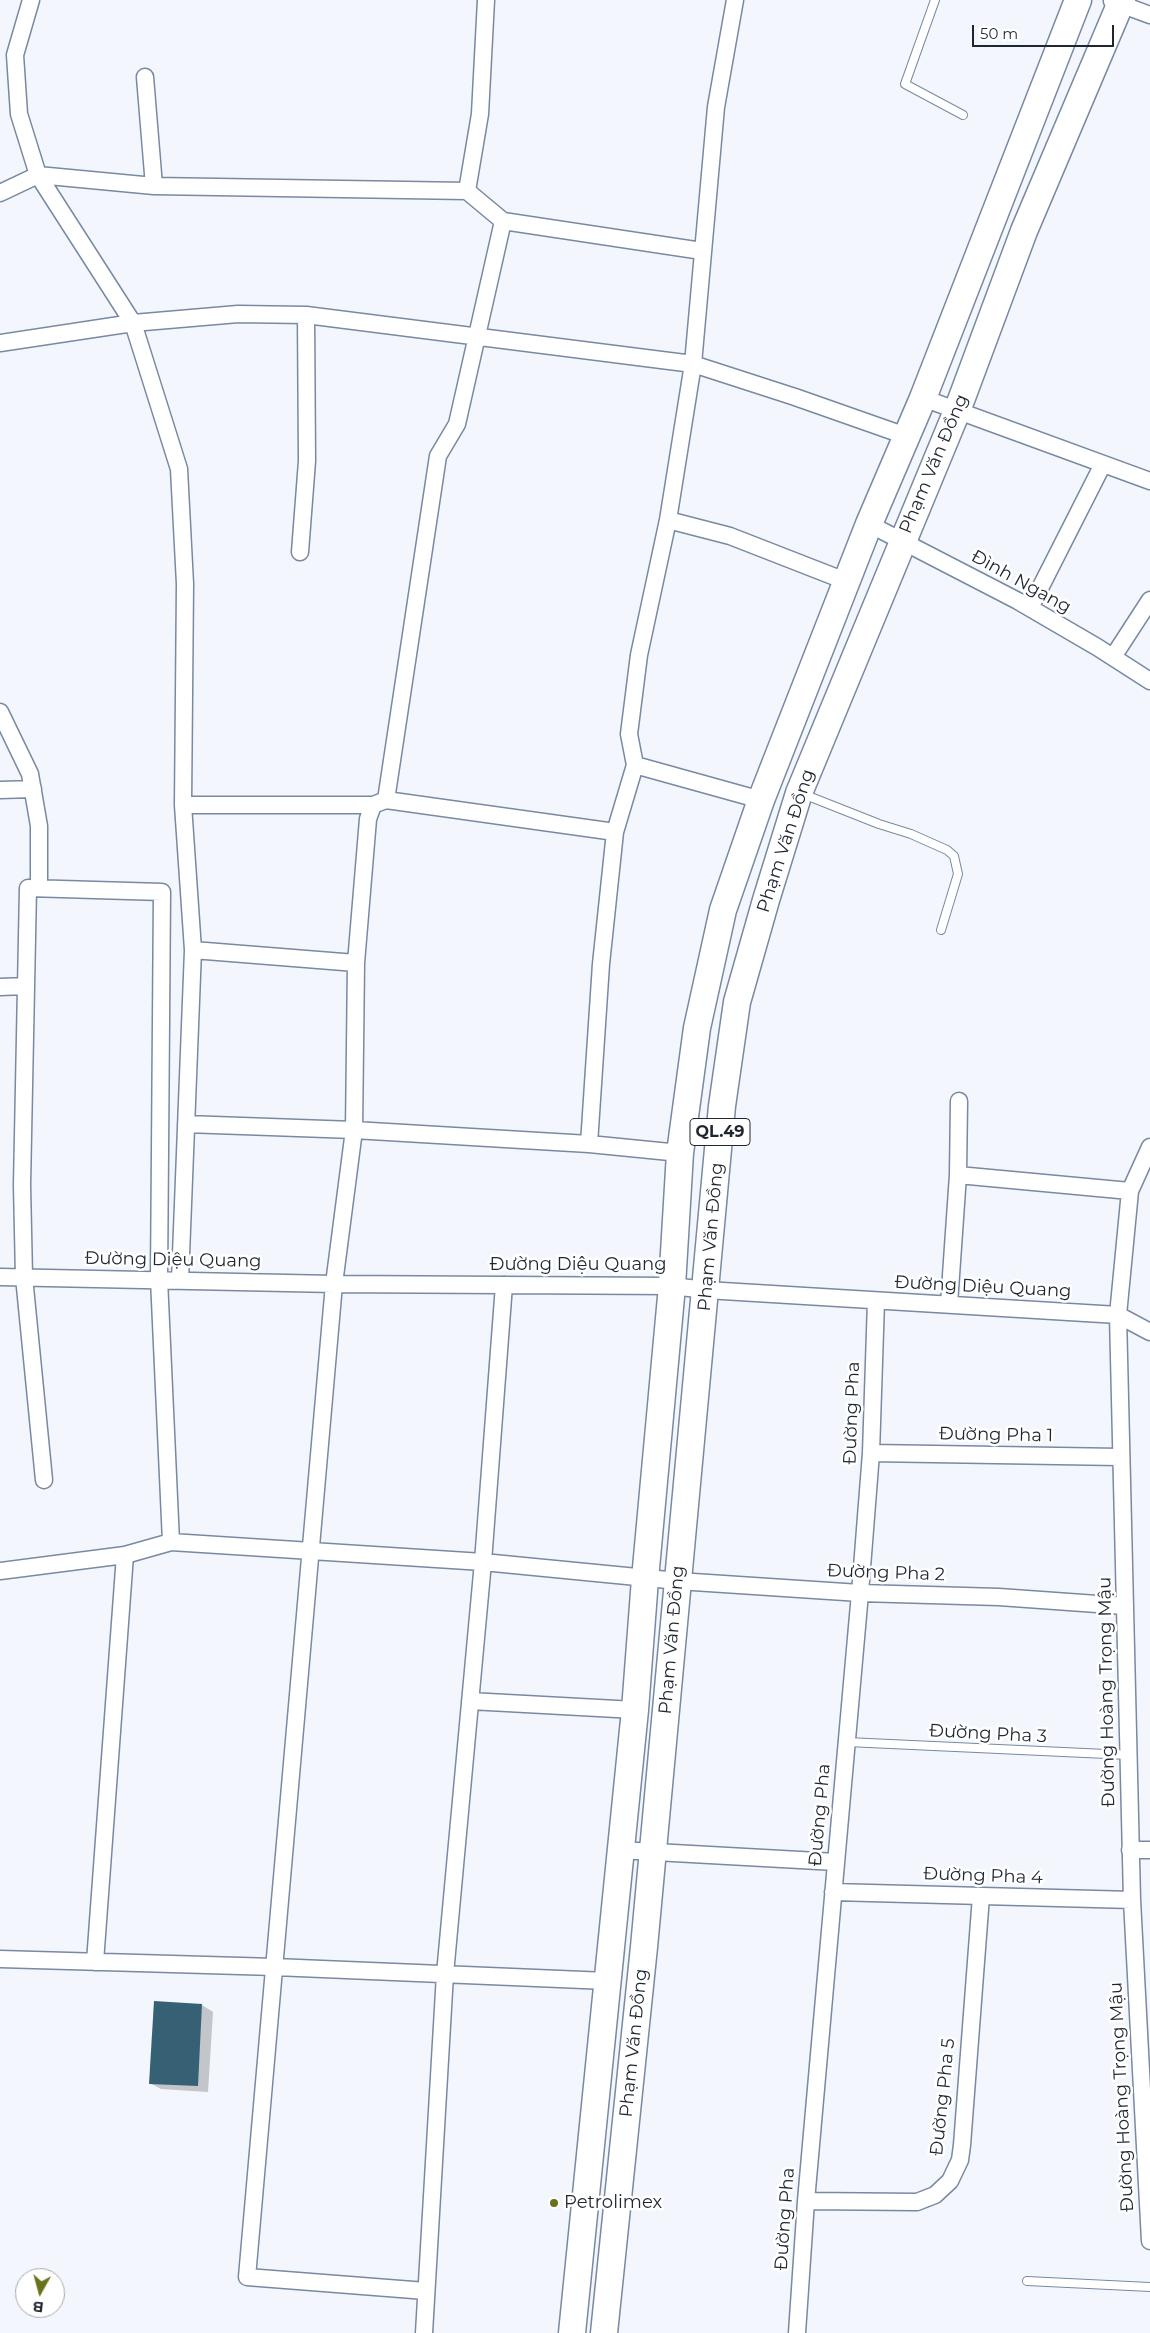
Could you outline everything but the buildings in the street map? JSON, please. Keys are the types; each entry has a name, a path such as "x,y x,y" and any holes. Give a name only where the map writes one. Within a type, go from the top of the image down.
{"main road":[{"name":"Phạm Văn Đồng","path":"572,2333 619,1850 635,1710 672,1286 680,1153 697,1028 723,910 761,800 848,582 869,524 923,398 1078,0"},
{"name":"Phạm Văn Đồng","path":"604,2333 653,1852 722,1106 738,1002 766,900 799,793 957,411 1024,231 1117,1"}],"street":[{"path":"31,0 15,55 19,114 38,175 134,323 179,469 185,584 183,805 193,950 180,1280"},
{"path":"467,191 480,114 486,0"},
{"path":"589,1144 601,964 615,832 634,764 629,734 639,655 668,520 693,364 716,107 735,0"},
{"path":"1117,1 1150,15"},
{"path":"145,77 154,186"},
{"path":"0,193 38,175 154,186 467,191 503,221 702,250"},
{"path":"426,2291 247,2277 334,1284 354,1130 356,963 368,819 379,802 438,456 457,424 503,221"},
{"path":"0,344 134,323 238,314 306,315 693,364 906,436"},
{"path":"300,552 307,461 306,315"},
{"path":"923,398 1150,481"},
{"path":"1030,608 1103,464"},
{"path":"668,520 730,536 848,582"},
{"name":"Đình Ngang","path":"869,524 1030,608 1150,681"},
{"path":"1112,657 1150,600"},
{"path":"0,712 30,774 39,826 39,888"},
{"path":"634,764 761,800"},
{"path":"0,790 33,788"},
{"path":"183,805 379,802 615,832"},
{"path":"44,1480 24,1277 22,1185 28,888 162,892 159,1279 171,1542"},
{"path":"193,950 356,963"},
{"path":"0,987 26,986"},
{"path":"949,1304 958,1175 959,1101"},
{"path":"186,1124 354,1130 589,1144 680,1153"},
{"name":"Đường Hoàng Trọng Mậu","path":"1150,1147 1130,1191 1118,1315 1130,1850 1150,2240"},
{"path":"958,1175 1130,1191"},
{"name":"Đường Diệu Quang","path":"0,1277 334,1284 672,1286 706,1290 1118,1315 1150,1332"},
{"path":"424,2333 445,1974 483,1562 504,1285"},
{"name":"Đường Pha","path":"797,2333 806,2201 871,1453 876,1301"},
{"name":"Đường Pha 1","path":"871,1453 1120,1457"},
{"name":"Đường Pha 2","path":"0,1571 125,1555 171,1542 483,1562 645,1579 860,1593 999,1598 1125,1606"},
{"path":"95,1962 125,1555"},
{"path":"470,1701 635,1710"},
{"path":"619,1850 836,1862"},
{"path":"1130,1850 1150,1850"},
{"name":"Đường Pha 4","path":"833,1892 1132,1900"},
{"name":"Đường Pha 5","path":"806,2201 917,2202 935,2195 950,2181 960,2160 962,2145 981,1896"},
{"path":"0,1959 607,1981"}],"lane":[{"path":"935,0 905,84 963,115"},
{"path":"799,793 832,807 911,834 947,850 954,856 958,874 941,930"},
{"name":"Đường Pha 3","path":"847,1742 1128,1755"},
{"path":"1027,2281 1150,2288"}],"place":[{"name":"Petrolimex","path":"554,2203"}]}
